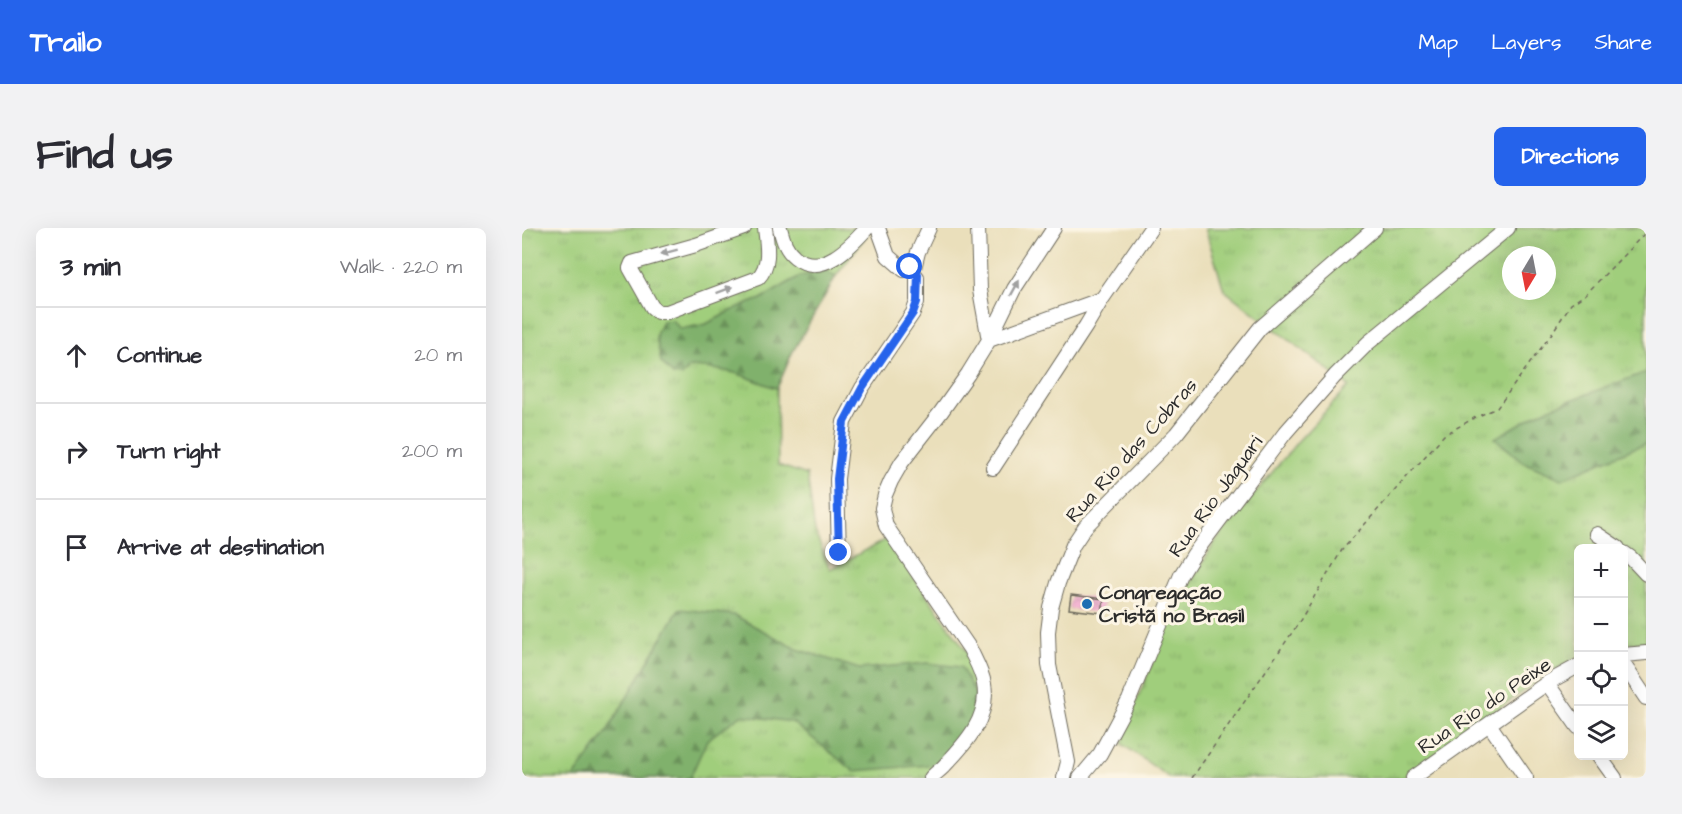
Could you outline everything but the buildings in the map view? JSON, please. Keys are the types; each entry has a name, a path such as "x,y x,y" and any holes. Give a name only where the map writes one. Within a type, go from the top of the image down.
{"street":[{"path":"744,228 632,264 630,268 652,307 658,312 667,312 758,278 765,271 767,263 765,228"},
{"path":"780,228 785,245 792,255 801,262 815,265 823,264 846,249 867,228"},
{"path":"878,228 888,256 911,274"},
{"path":"839,553 837,479 844,422 862,388 913,313 917,297 911,274 929,228"},
{"path":"978,228 980,290 989,340"},
{"path":"931,778 942,773 978,722 985,697 984,683 970,649 886,526 882,508 885,495 902,462 941,412 989,340 1014,289 1054,228"},
{"path":"993,468 1102,299 1151,228"},
{"name":"Rua Rio das Cobras","path":"1064,778 1068,762 1049,665 1048,642 1051,608 1073,545 1085,528 1176,434 1254,335 1375,228"},
{"name":"Rua Rio Jáguari","path":"1080,778 1091,767 1110,737 1129,700 1181,575 1194,554 1285,433 1335,376 1368,343 1508,228"},
{"path":"989,340 1102,299"},
{"path":"1597,534 1611,544"},
{"path":"1628,556 1646,574"},
{"path":"1628,655 1646,653"},
{"name":"Rua Rio do Peixe","path":"1413,778 1547,683 1574,668"},
{"path":"1628,672 1646,698"},
{"path":"1547,683 1574,721"},
{"path":"1489,724 1526,778"},
{"path":"1602,760 1615,778"},
{"path":"1068,762 1091,767"},
{"path":"1430,765 1438,778"}],"path":[{"path":"1192,778 1298,624 1342,550 1444,435 1497,408 1571,304 1586,294 1646,232"}],"green space":[{"path":"522,228 872,228 836,276 792,353 777,388 778,465 807,475 815,532 830,569 887,539 970,656 980,681 980,709 929,778 522,778"},
{"path":"1205,228 1646,228 1646,642 1628,644 1628,544 1574,544 1574,660 1547,674 1402,778 1170,778 1122,744 1136,702 1159,647 1184,594 1215,542 1298,441 1349,386 1224,290"},
{"path":"825,271 836,276 792,353 777,388 735,373 712,369 690,367 682,376 673,375 661,362 656,335 662,321 672,320 680,329 706,324 739,307 761,299 800,276"},
{"path":"1646,372 1646,443 1562,479 1523,462 1495,438 1542,411"},
{"path":"679,609 734,615 797,649 859,669 927,663 961,667 975,693 980,717 942,764 854,771 792,722 741,715 707,740 690,778 573,778 605,735"}],"place":[{"name":"Congregação Cristã no Brasil","path":"1087,604"}],"route":[{"path":"839,553 837,479 844,422 862,388 916,306 918,274 910,267"}]}
